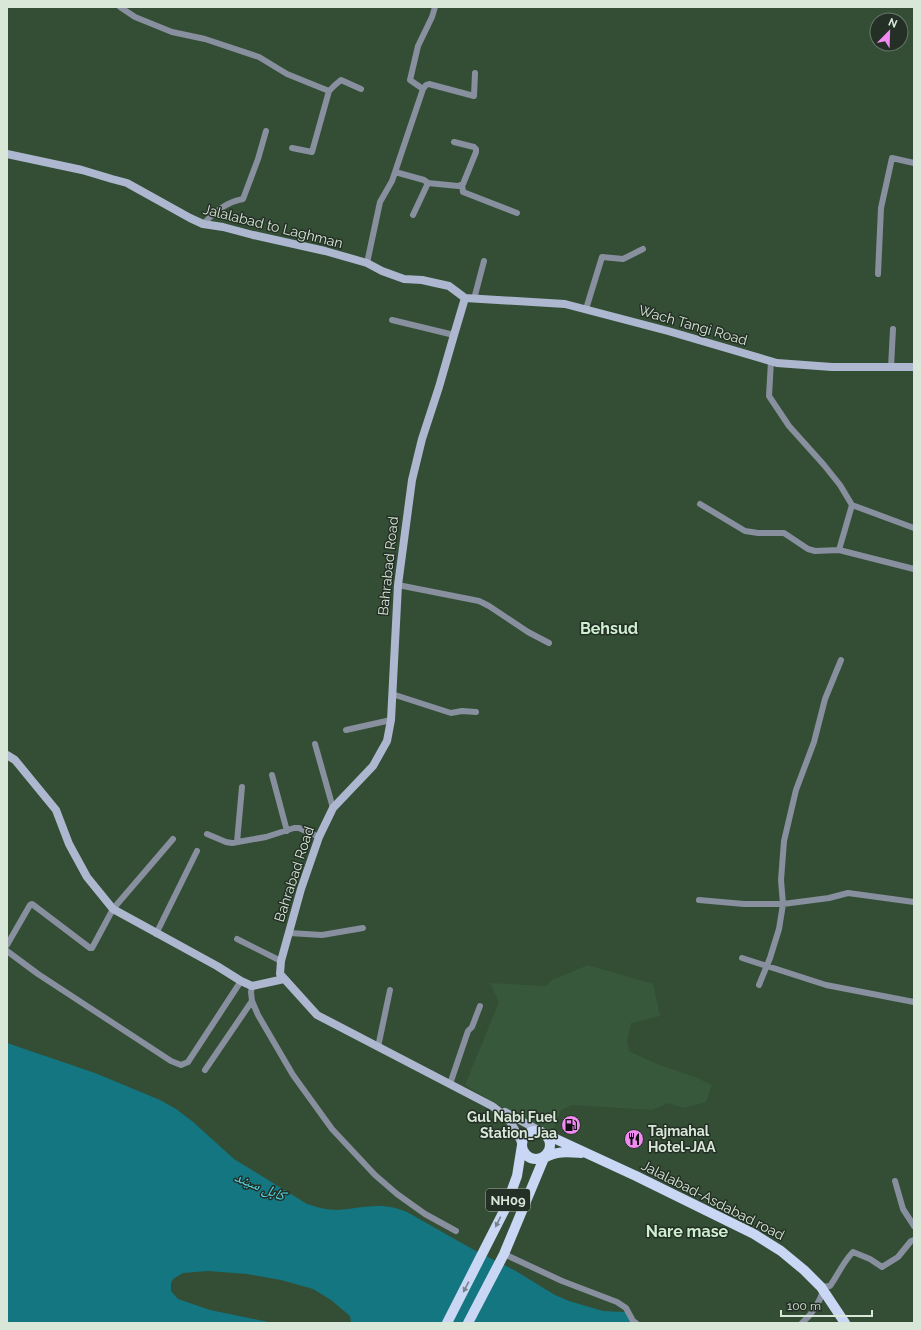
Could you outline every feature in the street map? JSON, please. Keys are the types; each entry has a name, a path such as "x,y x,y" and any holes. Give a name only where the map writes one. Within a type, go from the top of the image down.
{"main road":[{"name":"Jalalabad to Laghman","path":"7,154 82,170 127,184 203,224 223,227 326,251 367,263 382,271 404,279 422,280 449,286 465,298"},
{"name":"Wach Tangi Road","path":"465,298 566,304 668,331 777,363 832,367 914,367"},
{"name":"Bahrabad Road","path":"284,979 280,974 281,962 301,889 319,837 333,808 373,766 387,741 391,720 398,585 414,469 422,439 440,388 465,298"},
{"path":"7,756 15,760 56,810 69,844 87,877 113,909 252,986 284,979 317,1015 543,1132"},
{"path":"492,1106 506,1116 513,1124 522,1145 522,1150 528,1157 536,1160 554,1153 565,1152 587,1154"},
{"name":"NH09","path":"447,1323 505,1209 514,1182 524,1137 527,1134 536,1131 543,1132 550,1141 550,1150 544,1158 503,1257 468,1323"},
{"name":"Jalalabad-Asdabad road","path":"543,1132 754,1234 781,1251 804,1270 822,1289 845,1323"}],"street":[{"path":"120,7 135,17 172,32 205,39 259,57 287,74 329,91"},
{"path":"423,90 410,80 418,46 432,17 435,7"},
{"path":"367,263 380,202 395,172 423,90 426,85 430,84 474,96 475,73"},
{"path":"292,148 312,152 329,91 335,85 341,80 361,89"},
{"path":"203,224 216,211 232,201 243,199 258,159 266,131"},
{"path":"454,142 474,147 476,149 462,185 463,192 517,213"},
{"path":"878,274 881,208 892,158 914,163"},
{"path":"395,172 424,180 428,183 462,185"},
{"path":"413,215 428,183"},
{"path":"586,309 602,257 623,259 643,249"},
{"path":"474,299 484,261"},
{"path":"392,320 454,335"},
{"path":"890,367 893,330"},
{"path":"771,361 769,396 789,426 840,485 852,505 914,527"},
{"path":"700,504 745,531 758,533 784,533 808,549 815,551 839,550 914,569"},
{"path":"839,550 852,505"},
{"path":"398,585 479,600 528,632 549,643"},
{"path":"759,986 779,929 783,904 781,880 784,840 796,790 814,742 825,699 842,660"},
{"path":"392,694 451,713 462,711 476,712"},
{"path":"346,730 391,720"},
{"path":"315,744 333,808"},
{"path":"272,775 286,831"},
{"path":"238,842 242,787"},
{"path":"207,834 232,843 266,837 294,828 299,828 319,837"},
{"path":"7,945 32,904 92,948 113,909 172,839"},
{"path":"156,934 197,851"},
{"path":"699,900 744,904 783,904 829,898 848,892 914,902"},
{"path":"289,933 322,935 363,928"},
{"path":"237,939 281,962"},
{"path":"7,951 38,974 171,1061 181,1065 188,1062 241,981"},
{"path":"742,958 826,985 914,1002"},
{"path":"252,986 252,1001 258,1015 293,1075 332,1129 375,1175 397,1194 425,1214 456,1231"},
{"path":"378,1047 390,990"},
{"path":"206,1070 252,1001"},
{"path":"450,1084 468,1031 472,1027 480,1006"},
{"path":"895,1181 903,1209 914,1226"},
{"path":"802,1323 808,1318 819,1302 822,1289 830,1286 838,1276 848,1257 853,1252 870,1259 882,1267 898,1258 911,1241 914,1240"},
{"path":"503,1257 617,1302 626,1308 633,1321 636,1323"}],"shaded area":[{"path":"588,965 653,984 660,1016 631,1023 627,1041 629,1051 657,1064 712,1085 706,1102 684,1108 669,1103 652,1110 572,1105 561,1110 552,1134 518,1117 465,1085 499,1002 490,983 546,986 552,980"}],"water":[{"name":"کابل سيند","path":"7,1043 95,1073 160,1100 176,1109 192,1121 234,1159 307,1204 337,1210 381,1206 407,1212 474,1250 514,1270 555,1295 569,1301 603,1311 627,1313 632,1323 351,1323 350,1316 331,1300 313,1289 281,1280 247,1274 208,1271 183,1273 173,1279 171,1283 171,1291 178,1299 210,1310 273,1323 7,1323"}],"place":[{"name":"Gul Nabi Fuel Station_Jaa","path":"571,1125"},
{"name":"Tajmahal Hotel-JAA","path":"634,1139"}],"district":[{"name":"Behsud","path":"609,628"},
{"name":"Nare mase","path":"687,1231"}]}
